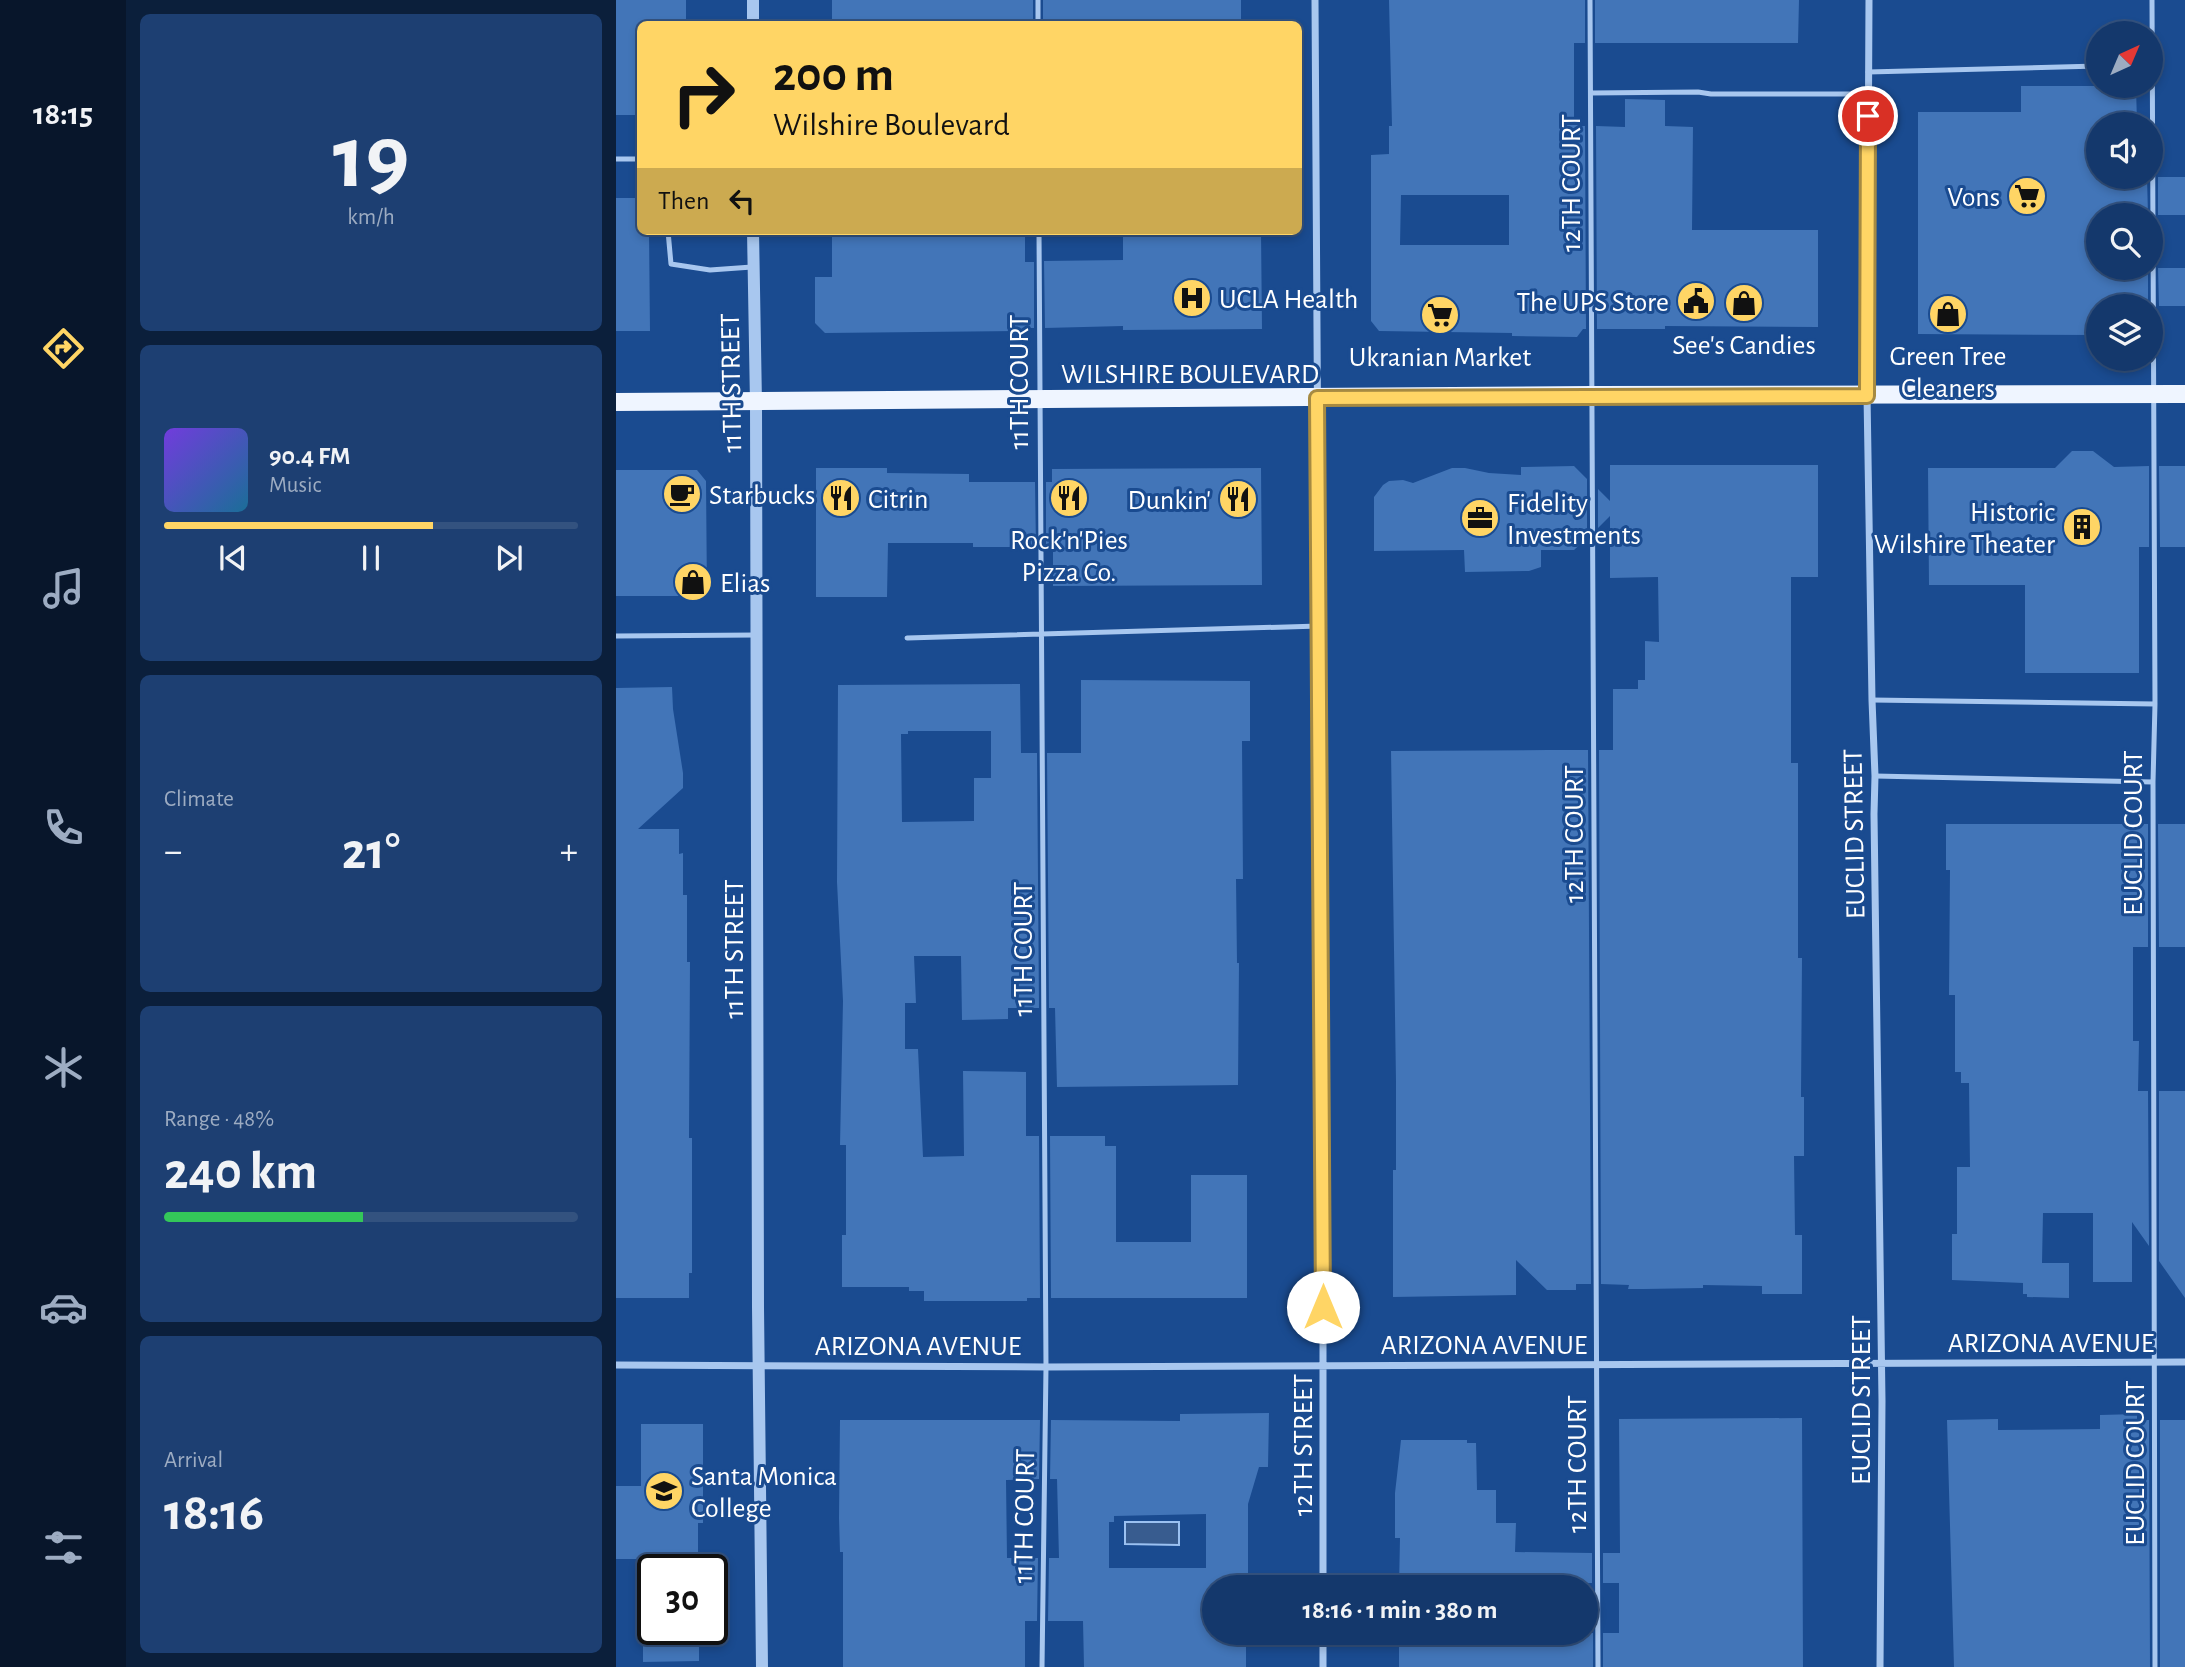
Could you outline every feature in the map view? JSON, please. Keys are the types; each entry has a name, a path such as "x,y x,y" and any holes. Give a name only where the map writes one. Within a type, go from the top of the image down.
{"main road":[{"name":"WILSHIRE BOULEVARD","path":"616,402 2185,394"}],"street":[{"path":"753,0 753,21"},
{"name":"12TH STREET","path":"1315,0 1323,1575"},
{"name":"EUCLID STREET","path":"1869,0 1867,396 1875,776 1882,1364 1880,1667"},
{"name":"11TH STREET","path":"753,235 757,402 758,1365 762,1667"},
{"name":"ARIZONA AVENUE","path":"616,1365 1046,1367 2185,1362"},
{"path":"1323,1645 1323,1667"}],"lane":[{"path":"1038,0 1038,21"},
{"name":"12TH COURT","path":"1590,0 1598,1667"},
{"name":"EUCLID COURT","path":"2152,0 2152,21"},
{"path":"1868,72 2086,66"},
{"path":"1591,93 1868,94"},
{"name":"EUCLID COURT","path":"2152,98 2155,1667"},
{"path":"616,159 637,159"},
{"path":"668,235 671,264 710,270 752,267"},
{"name":"11TH COURT","path":"1039,235 1046,1367 1042,1667"},
{"path":"908,638 1319,625"},
{"path":"616,636 757,635"},
{"path":"1872,700 2155,704"},
{"path":"1875,776 2152,782"}],"water":[{"path":"1125,1522 1179,1522 1179,1545 1125,1544"}],"building":[{"path":"616,0 686,0 686,21 637,21 637,115 616,115"},
{"path":"832,0 1033,0 1033,21 832,21"},
{"path":"1043,0 1241,0 1241,21 1043,21"},
{"path":"1389,0 1585,0 1585,43 1574,43 1574,121 1579,121 1579,126 1585,126 1586,329 1577,337 1379,331 1371,321 1371,155 1389,154 1389,126 1392,126","holes":["1401,195 1509,195 1509,245 1400,245"]},
{"path":"1595,0 1799,0 1798,43 1595,43"},
{"name":"Vons","path":"2021,86 2086,86 2086,98 2136,98 2137,112 2086,112 2086,189 2147,189 2148,203 2086,203 2086,280 2148,280 2148,294 2086,294 2086,335 1918,334 1918,112 2021,112"},
{"path":"1625,99 1665,100 1665,126 1693,127 1692,230 1818,230 1818,327 1665,326 1665,329 1597,329 1596,126 1625,127"},
{"path":"2163,177 2185,177 2185,215 2163,215 2163,203 2158,203 2158,189 2163,189"},
{"path":"616,198 637,198 637,235 649,235 650,331 616,331"},
{"path":"832,235 1025,235 1025,262 1034,262 1034,328 1026,328 1026,331 825,333 815,323 815,277 832,277"},
{"name":"UCLA Health","path":"1123,235 1261,235 1262,329 1123,330 1123,326 1045,328 1044,261 1123,260"},
{"path":"2163,268 2185,268 2185,306 2163,306 2163,294 2159,294 2158,280 2163,280"},
{"name":"Historic Wilshire Theater","path":"2072,451 2093,451 2114,467 2149,466 2149,547 2139,547 2139,673 2025,673 2025,585 1929,585 1928,468 2055,468"},
{"path":"1610,465 1818,465 1818,577 1791,577 1791,763 1798,763 1798,958 1802,958 1801,1097 1804,1097 1804,1156 1794,1156 1795,1235 1802,1235 1802,1294 1762,1294 1762,1286 1703,1285 1703,1288 1628,1289 1629,1285 1601,1284 1599,750 1613,750 1613,689 1638,689 1638,680 1645,680 1645,641 1659,642 1658,577 1610,578 1610,516 1598,528 1598,489 1610,501"},
{"name":"Fidelity Investments","path":"1574,466 1587,479 1587,538 1574,550 1541,550 1541,567 1529,571 1465,572 1464,550 1374,551 1374,497 1389,481 1403,480 1413,483 1452,468 1521,475 1521,467"},
{"path":"2159,466 2185,466 2185,547 2160,547"},
{"path":"816,468 887,468 887,473 969,474 969,482 1035,482 1036,547 973,547 973,543 888,543 887,597 816,597"},
{"path":"1261,468 1262,585 1053,586 1053,548 1046,548 1046,482 1052,482 1052,469"},
{"path":"616,470 697,470 706,481 707,596 616,596"},
{"path":"1081,680 1250,681 1250,741 1242,741 1243,879 1236,879 1239,963 1238,1085 1057,1087 1055,1008 1049,1008 1047,753 1081,753"},
{"path":"1020,684 1021,753 1037,753 1039,1008 1008,1008 1008,1019 962,1020 961,956 914,956 916,1003 905,1003 905,1049 918,1049 923,1157 964,1156 963,1071 1026,1072 1026,1136 1039,1136 1040,1298 1027,1298 1027,1301 924,1301 924,1291 909,1291 909,1287 842,1287 842,1235 846,1235 846,1145 840,1145 843,1001 837,882 838,685","holes":["908,731 991,731 991,778 974,778 974,821 902,822 901,734 908,734"]},
{"path":"672,687 683,788 638,829 679,829 679,854 683,853 683,895 687,895 687,962 690,962 689,1138 692,1138 692,1273 689,1273 689,1298 616,1298 616,688"},
{"path":"1588,750 1591,1284 1576,1284 1576,1290 1547,1290 1516,1260 1516,1295 1393,1297 1396,1082 1391,751"},
{"path":"1946,824 2148,824 2148,947 2133,947 2133,1041 2139,1041 2138,1091 2148,1091 2149,1246 2132,1222 2132,1282 2093,1282 2093,1213 2043,1213 2042,1263 2069,1263 2069,1298 2027,1297 2027,1294 2023,1294 2023,1283 1952,1280 1952,1234 1957,1234 1957,1167 1970,1167 1969,1083 1961,1083 1961,1072 1955,1072 1955,995 1949,995 1950,870 1946,870"},
{"path":"2158,824 2185,824 2185,947 2159,947"},
{"path":"2159,1091 2185,1091 2185,1298 2159,1261"},
{"path":"1050,1136 1105,1136 1105,1146 1116,1146 1116,1242 1191,1242 1191,1175 1247,1175 1247,1298 1051,1298"},
{"path":"1269,1413 1268,1467 1259,1467 1248,1504 1248,1575 1202,1575 1202,1645 1246,1645 1246,1667 1084,1667 1083,1621 1048,1621 1049,1558 1059,1558 1057,1479 1050,1479 1051,1420 1180,1421 1180,1414","holes":["1206,1514 1206,1568 1109,1568 1109,1522 1114,1522 1114,1516"]},
{"path":"2137,1414 2137,1420 2149,1420 2150,1667 1954,1667 1947,1420 1998,1419 1998,1430 2100,1429 2100,1415"},
{"path":"1802,1418 1803,1667 1603,1667 1603,1633 1619,1633 1619,1583 1603,1583 1603,1553 1620,1553 1619,1419"},
{"path":"840,1420 1040,1420 1039,1479 1006,1480 1007,1558 1038,1558 1037,1621 1025,1621 1025,1667 843,1667 843,1552 840,1552 839,1518"},
{"path":"2160,1420 2185,1420 2185,1667 2160,1667"},
{"path":"641,1424 703,1424 703,1523 698,1523 698,1554 637,1554 637,1559 616,1559 616,1486 641,1486"},
{"path":"1401,1440 1467,1440 1467,1443 1476,1443 1477,1490 1496,1490 1496,1523 1516,1523 1515,1552 1592,1553 1592,1575 1399,1575 1400,1538 1395,1538 1395,1493"},
{"path":"643,1645 699,1645 699,1661 643,1662"},
{"path":"1399,1645 1593,1645 1593,1667 1399,1667"}],"place":[{"name":"Vons","path":"2027,196"},
{"name":"UCLA Health","path":"1192,298"},
{"name":"The UPS Store","path":"1696,301"},
{"name":"See's Candies","path":"1744,303"},
{"name":"Green Tree Cleaners","path":"1948,314"},
{"name":"Ukranian Market","path":"1440,315"},
{"name":"Starbucks","path":"682,494"},
{"name":"Citrin","path":"841,498"},
{"name":"Rock'n'Pies Pizza Co.","path":"1069,498"},
{"name":"Dunkin'","path":"1238,499"},
{"name":"Fidelity Investments","path":"1480,518"},
{"name":"Historic Wilshire Theater","path":"2082,527"},
{"name":"Elias","path":"693,582"},
{"name":"Santa Monica College","path":"664,1491"}],"route":[{"path":"1323,1307 1317,398 1867,396 1868,116"}]}
